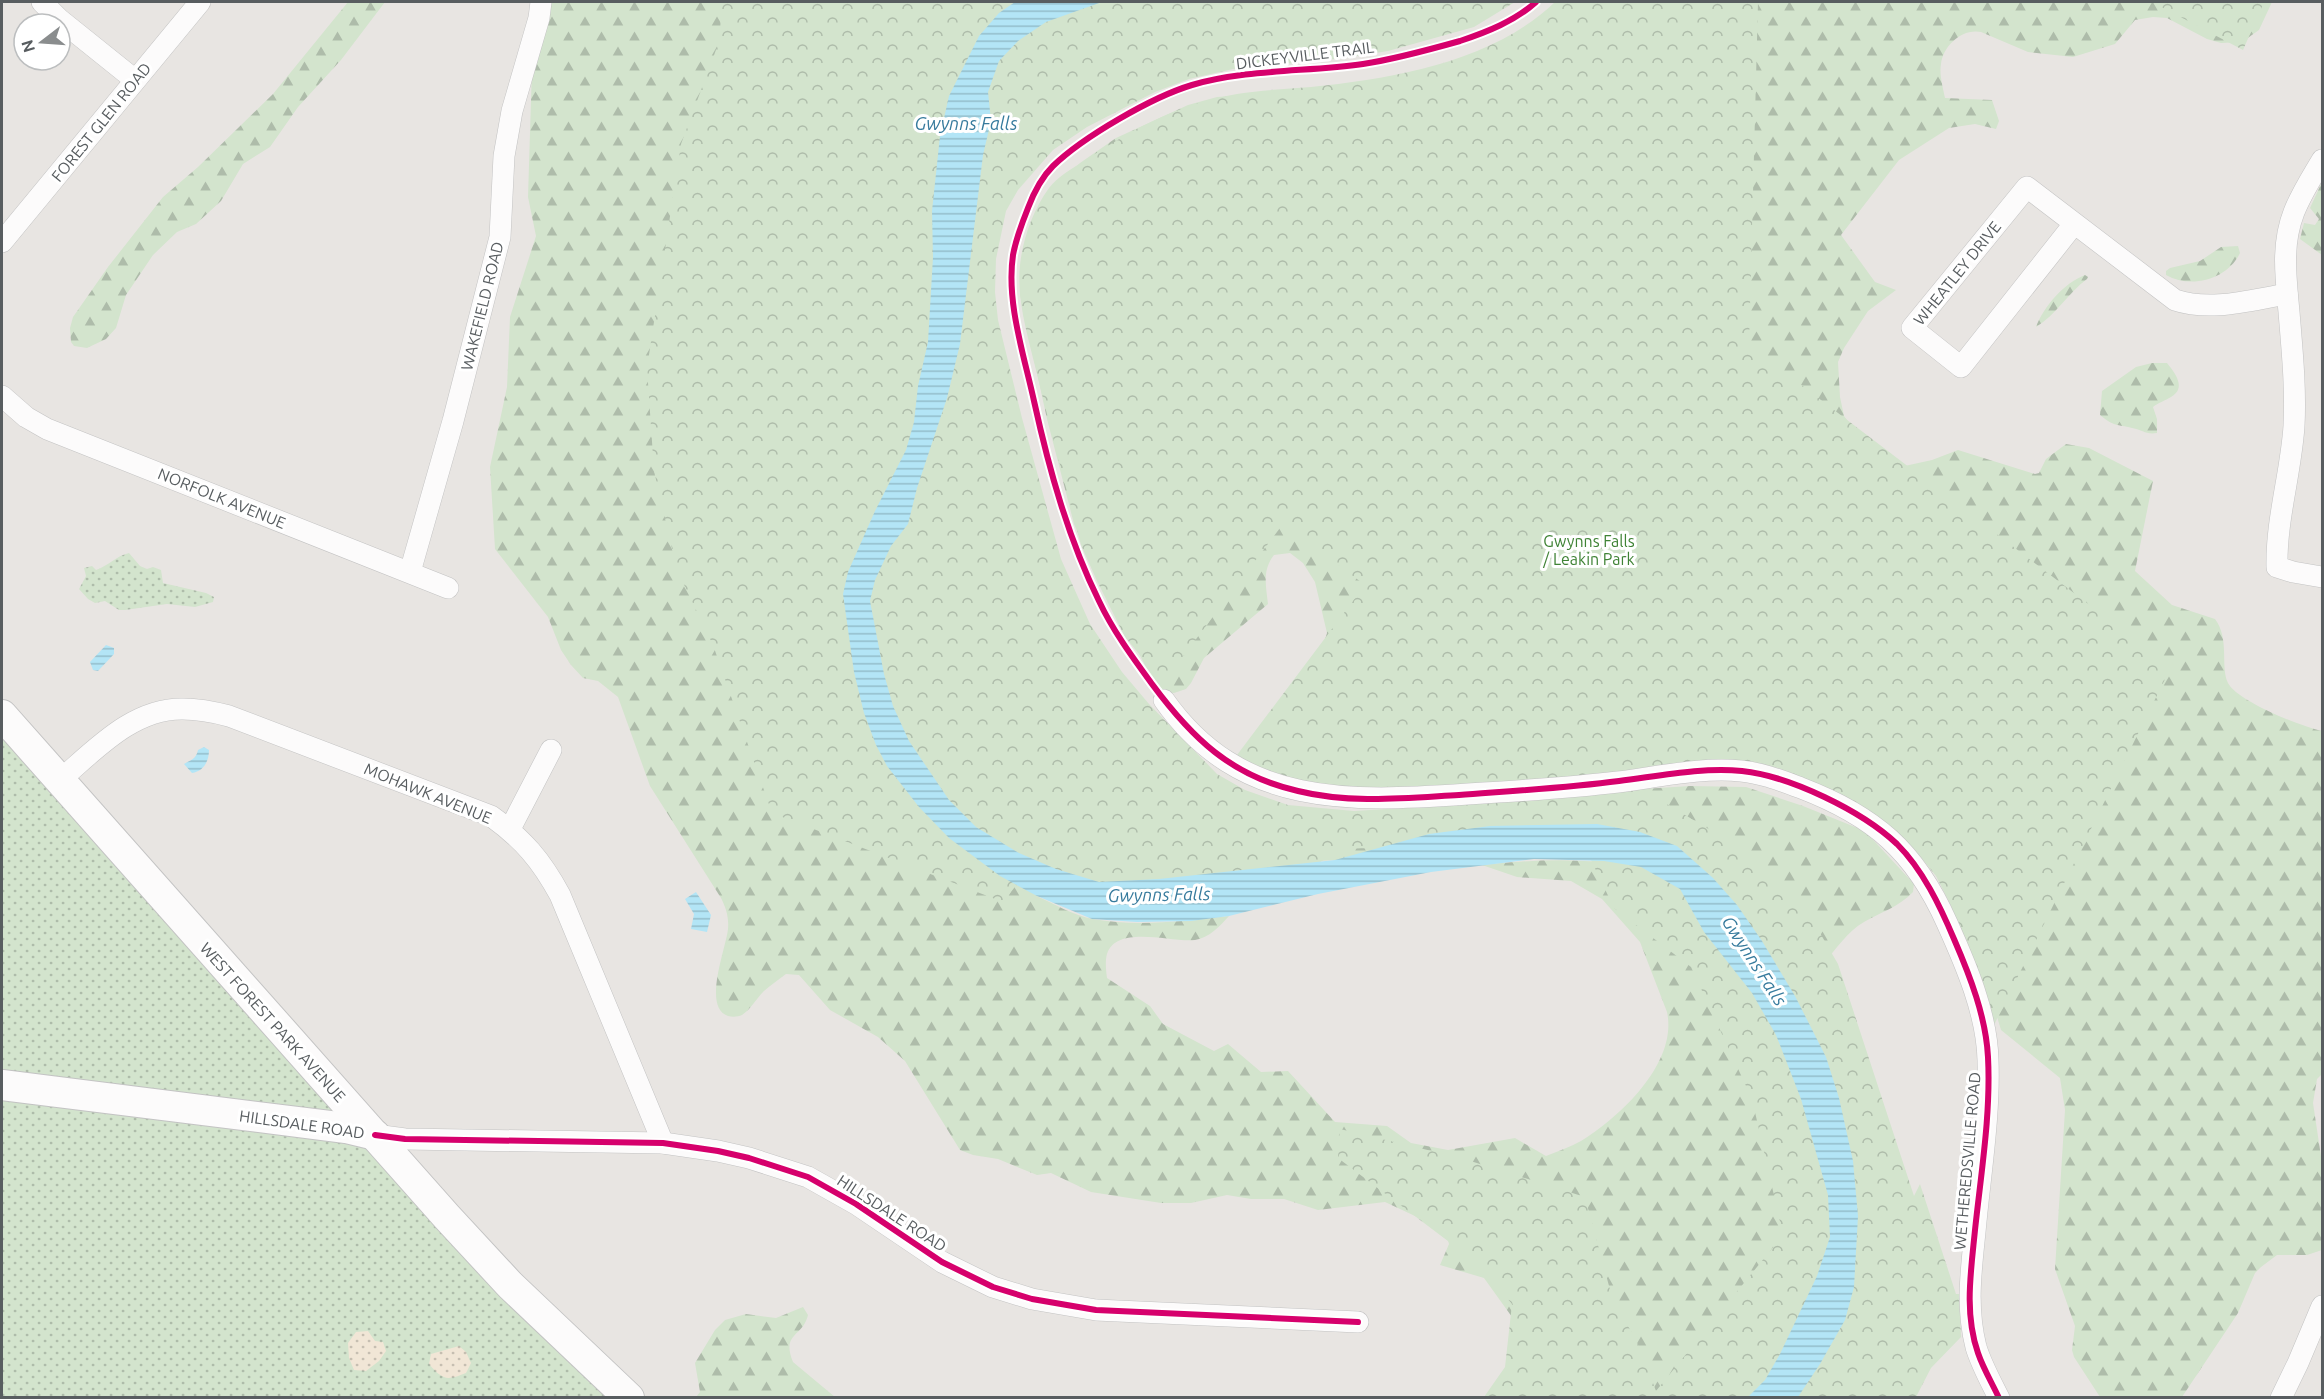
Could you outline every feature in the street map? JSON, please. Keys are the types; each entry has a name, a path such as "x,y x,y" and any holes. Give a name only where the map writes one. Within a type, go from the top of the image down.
{"main road":[{"name":"WEST FOREST PARK AVENUE","path":"2,715 510,1285 629,1398"},
{"name":"HILLSDALE ROAD","path":"2,1085 346,1128 375,1135"}],"street":[{"path":"42,2 59,19 135,80"},
{"name":"FOREST GLEN ROAD","path":"2,242 200,2"},
{"name":"WAKEFIELD ROAD","path":"411,572 501,237 504,156 512,111 539,18 541,2"},
{"path":"2322,160 2293,214 2287,241 2284,269 2294,382 2294,425 2290,468 2277,545 2277,567 2293,573 2322,577"},
{"name":"WHEATLEY DRIVE","path":"2074,224 1961,367 1912,328 2027,187 2175,300 2190,305 2207,306 2287,294"},
{"name":"NORFOLK AVENUE","path":"2,396 26,417 47,429 448,588"},
{"name":"WETHEREDSVILLE ROAD","path":"1164,700 1189,730 1237,768 1264,781 1300,792 1354,798 1407,798 1547,789 1708,771 1739,771 1763,775 1822,797 1860,816 1896,843 1913,863 1931,891 1952,934 1982,1018 1987,1040 1989,1077 1969,1288 1971,1319 1977,1351 1999,1398"},
{"name":"MOHAWK AVENUE","path":"60,780 118,731 137,720 180,708 204,710 229,716 491,816 510,829 529,847 547,871 560,895 663,1143"},
{"path":"510,829 551,750"},
{"name":"HILLSDALE ROAD","path":"375,1135 405,1139 663,1143 692,1146 749,1158 808,1177 856,1204 960,1272 993,1287 1032,1299 1096,1310 1358,1322"},
{"path":"2281,1398 2322,1306"}],"green space":[{"path":"348,2 385,2 341,60 298,107 270,147 243,164 221,201 196,224 177,232 153,255 126,295 116,328 106,339 87,348 74,346 71,342 70,328 73,317 108,267 163,197 198,167 273,94"},
{"path":"549,2 1015,2 949,96 1037,896 1079,915 1127,923 1229,916 1210,934 1200,939 1133,937 1122,940 1113,945 1107,954 1107,978 1150,1006 1163,1024 1214,1051 1228,1044 1261,1072 1288,1071 1335,1122 1387,1126 1411,1143 1448,1150 1515,1138 1546,1156 1577,1143 1596,1131 1643,1087 1664,1050 1668,1031 1667,1012 1640,942 1602,899 1571,881 1517,877 1482,865 1562,860 1641,867 1813,1144 1748,1397 1510,1385 1512,1317 1484,1278 1440,1265 1449,1244 1445,1230 1385,1202 1318,1210 1284,1199 1251,1199 1227,1195 1191,1203 1161,1203 1091,1192 1051,1173 1037,1175 998,1159 973,1155 960,1150 905,1061 878,1037 830,1010 799,975 786,974 764,991 742,1015 728,1016 720,1011 716,990 728,925 727,913 721,898 650,786 618,697 598,681 583,678 571,665 561,650 548,617 495,549 490,467 507,387 510,317 536,236 528,197 532,68"},
{"path":"721,2 1515,2 1474,27 1388,51 1345,58 1233,69 1189,79 1155,92 1087,127 1053,150 1018,190 1006,211 996,259 995,292 998,320 1061,559 1090,624 1122,672 1149,704 1217,774 1245,790 1288,805 1354,811 1563,798 1640,788 1742,849 1787,889 1816,926 1838,964 1914,1196 1920,1184 1956,1294 1959,1294 1961,1337 1931,1368 1916,1397 1484,1397 1505,1367 1512,1304 1477,1263 1338,1158 1340,1129 1461,1158 1585,1197 1612,1297 1639,1346 1656,1391 1783,1235 1752,1099 1691,967 1614,908 1578,833 1379,850 1362,848 1341,852 1319,863 1136,890 1026,873 1003,902 772,813 713,645 677,570 654,471 647,368 681,144 720,39"},
{"name":"Gwynns Falls / Leakin Park","path":"1555,2 1758,2 1749,345 2171,667 1995,1023 1992,1024 1951,906 1936,876 1914,849 1857,803 1778,768 1722,759 1560,779 1343,791 1231,763 1365,585 1283,524 1163,683 1125,637 1081,545 1027,334 1020,292 1020,265 1026,235 1038,206 1053,184 1066,172 1121,138 1158,119 1196,104 1237,94 1376,78 1441,64 1502,39 1530,23"},
{"name":"Gwynns Falls / Leakin Park","path":"1558,2 2272,2 2259,30 2242,42 2221,43 2207,39 2167,18 2153,17 2135,20 2115,44 2073,57 2028,52 1981,32 1974,31 1961,36 1945,51 1941,64 1940,72 1945,98 1992,100 1999,121 1996,129 1975,124 1949,128 1899,160 1841,235 1875,282 1896,290 1868,311 1844,348 1838,362 1840,397 1844,416 1873,454 1900,467 1932,460 1958,450 2035,474 2039,473 2046,459 2066,444 2089,448 2153,481 2135,571 2172,605 2215,619 2220,627 2224,644 2226,676 2234,690 2271,712 2322,731 2322,1074 2317,1079 2313,1103 2322,1163 2322,1250 2307,1255 2277,1255 2255,1273 2238,1313 2182,1397 2100,1397 2074,1357 2072,1350 2075,1326 2055,1269 2065,1110 2060,1078 2001,1030 1949,875 1906,826 1794,767 1310,688 1327,633 1315,582 1303,563 1290,553 1274,555 1270,561 1266,578 1268,604 1204,658 1186,689 1174,693 1166,692 1146,667 1091,562 1074,524 1047,419 1020,295 1024,250 1068,174 1116,138 1188,105 1217,97 1327,90 1433,72 1523,32"},
{"path":"2152,2 2264,2 2243,50"},
{"path":"2322,182 2322,255 2300,239 2304,223 2315,225 2319,219 2310,208"},
{"path":"2238,246 2240,253 2234,262 2217,276 2186,281 2166,275 2166,271 2170,268 2200,261 2221,247"},
{"path":"2085,275 2087,279 2036,327 2044,311 2062,289"},
{"path":"2152,363 2167,363 2179,385 2176,393 2153,407 2157,419 2157,433 2147,433 2109,422 2100,415 2102,391 2136,367"},
{"path":"129,553 140,566 161,570 163,583 206,593 214,597 213,602 195,607 167,604 119,610 105,601 95,603 88,599 79,589 86,576 84,568 92,566 96,570"},
{"path":"2,736 609,1397 2,1397"},
{"path":"1690,786 1746,787 1803,806 1865,831 1914,884 1913,892 1902,902 1853,930 1824,963 1845,1320 1677,846 1314,861 1327,829 1642,789"},
{"path":"803,1307 808,1315 802,1328 791,1340 790,1353 793,1362 835,1397 696,1397 700,1392 695,1363 715,1330 725,1320 746,1314 776,1318"}],"sand":[{"path":"368,1331 375,1341 383,1342 386,1351 379,1361 366,1371 354,1370 349,1358 348,1343 356,1332"},
{"path":"459,1346 466,1352 471,1363 466,1373 445,1378 429,1364 431,1354"}],"water":[{"name":"Gwynns Falls","path":"1015,2 1102,2 1046,22 1018,41 999,61 988,92 991,121 983,155 960,344 947,398 917,488 908,524 891,546 875,580 870,601 884,674 893,706 909,741 949,800 976,827 1019,853 1056,869 1099,882 1159,879 1335,860 1429,834 1490,826 1597,824 1640,832 1677,846 1713,878 1737,905 1795,996 1826,1057 1839,1098 1853,1161 1858,1216 1854,1287 1845,1320 1798,1397 1748,1397 1765,1380 1780,1354 1817,1276 1830,1237 1828,1195 1801,1099 1776,1035 1752,993 1704,932 1680,889 1641,867 1604,861 1534,859 1431,872 1318,894 1229,916 1191,921 1137,922 1092,919 1037,896 1000,876 949,838 919,807 887,766 864,713 854,672 843,594 848,572 875,511 906,450 914,422 918,386 928,342 933,257 932,211 940,136 949,96 979,36 999,13"},
{"path":"106,645 114,648 114,654 98,671 93,670 90,662"},
{"path":"204,747 209,750 207,762 203,768 192,773 184,764 194,758 198,750"},
{"path":"696,892 711,915 707,932 691,929 694,914 685,899"}],"cycle path":[{"name":"DICKEYVILLE TRAIL","path":"1536,2 1519,15 1490,30 1460,41 1388,60 1342,67 1256,73 1192,85 1138,108 1119,119 1082,143 1049,170 1033,196 1017,237 1011,273 1012,291 1017,328 1040,427 1069,528 1099,601 1152,684 1198,738 1233,765 1253,776 1298,791 1358,799 1459,795 1599,783 1696,771 1742,771 1782,780 1824,797 1865,819 1897,844 1923,877 1943,914 1971,982 1981,1012 1987,1042 1988,1100 1972,1261 1970,1307 1978,1353 1999,1398"},
{"path":"375,1135 405,1139 663,1143 718,1151 749,1158 808,1177 856,1204 942,1262 993,1287 1032,1299 1096,1310 1358,1322"}]}
